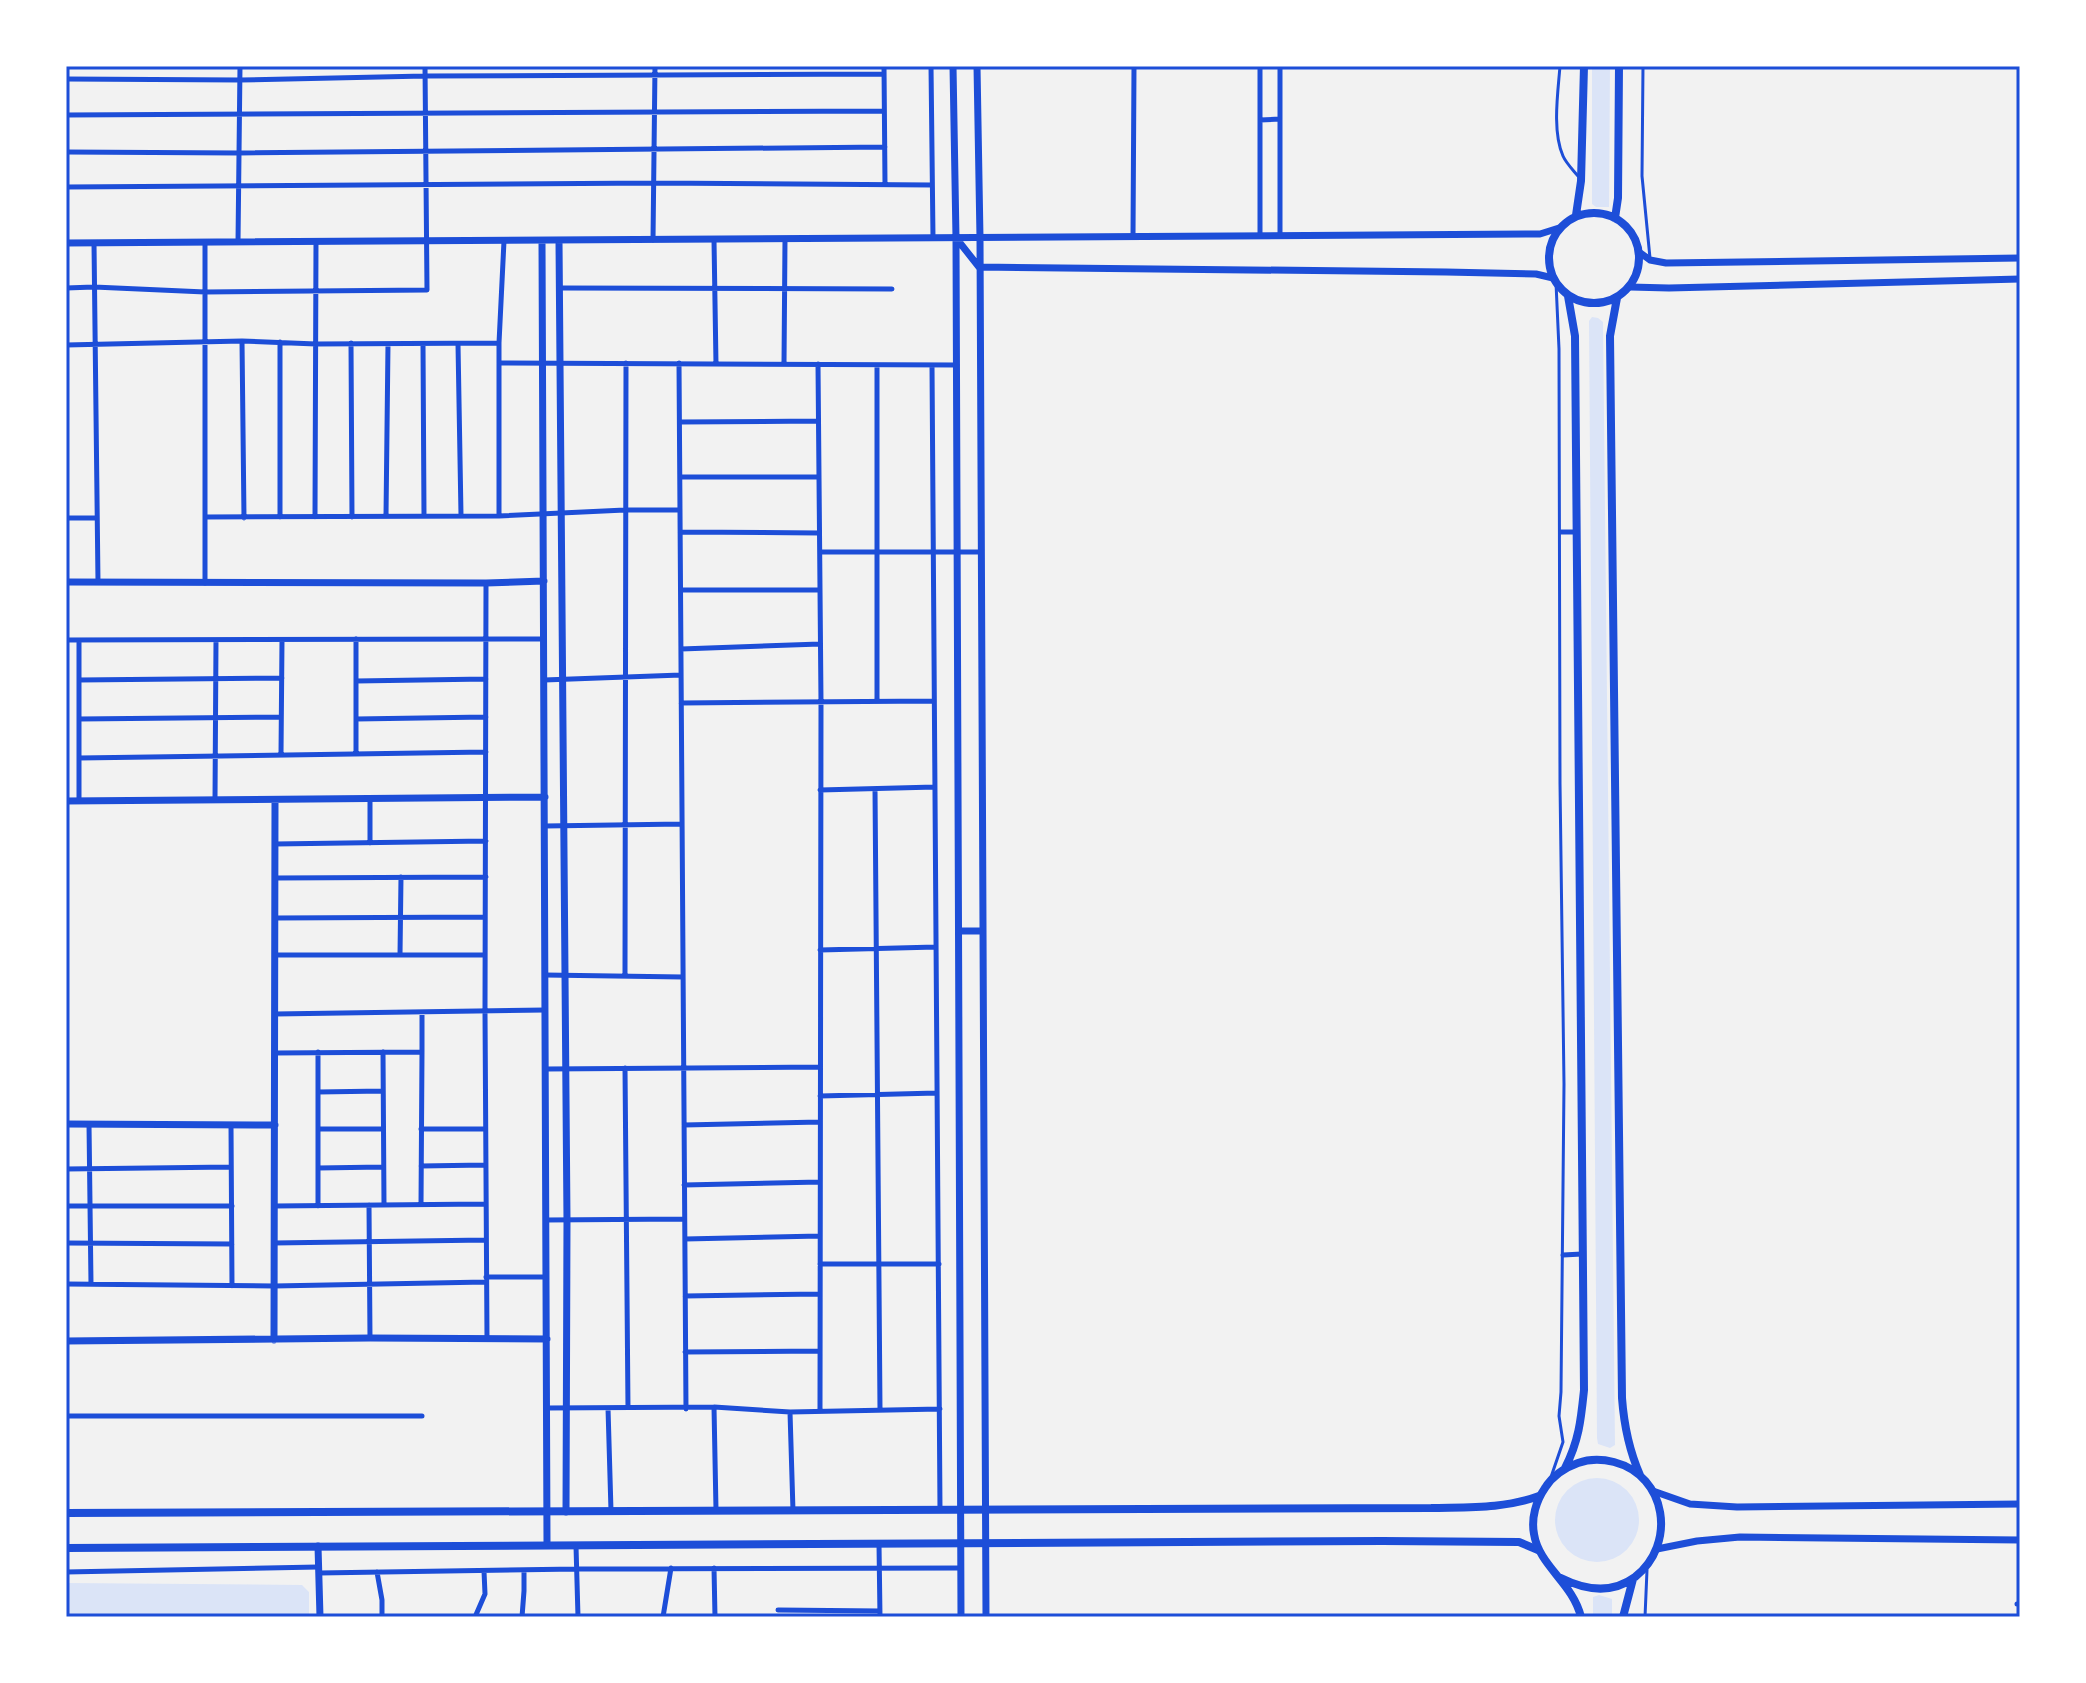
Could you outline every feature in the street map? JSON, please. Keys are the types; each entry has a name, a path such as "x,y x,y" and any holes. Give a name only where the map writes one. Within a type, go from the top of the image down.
{"main road":[{"path":"1576,215 1581,181 1584,66"},
{"path":"1615,218 1618,198 1619,66"},
{"path":"1601,213 1615,218 1632,234 1639,252 1638,267 1630,287 1605,303 1580,302 1568,296 1554,281 1549,265 1552,240 1559,228 1576,215 1601,213"},
{"path":"1565,1468 1575,1450 1584,1390 1575,336 1568,296"},
{"path":"1561,1578 1597,1590 1616,1587 1633,1579 1647,1566 1657,1549 1662,1529 1660,1509 1653,1491 1640,1475 1632,1456 1624,1428 1622,1398 1610,351 1617,298"},
{"path":"1581,1617 1577,1603 1561,1578 1538,1550 1533,1532 1539,1496 1550,1480 1565,1468 1584,1461 1604,1460 1623,1465 1640,1475"},
{"path":"66,1513 1484,1507 1539,1496"},
{"path":"66,1548 1275,1541 1519,1542 1538,1550"},
{"path":"1623,1617 1633,1579"}],"street":[{"path":"238,242 240,66"},
{"path":"66,288 205,292 427,290 425,66"},
{"path":"653,240 655,66"},
{"path":"884,66 885,184"},
{"path":"931,66 933,238"},
{"path":"953,66 958,552 961,1617"},
{"path":"977,66 986,1617"},
{"path":"1133,236 1134,66"},
{"path":"1260,66 1260,235"},
{"path":"1280,66 1280,235"},
{"path":"66,79 884,74"},
{"path":"66,115 884,111"},
{"path":"1260,120 1280,119"},
{"path":"66,152 885,147"},
{"path":"66,187 654,183 932,185"},
{"path":"66,243 1540,234 1559,228"},
{"path":"956,238 979,267"},
{"path":"714,240 716,364"},
{"path":"784,364 785,240"},
{"path":"499,516 499,343 504,241"},
{"path":"542,241 547,1544"},
{"path":"559,241 567,1220 566,1512"},
{"path":"205,242 205,583"},
{"path":"315,517 316,242"},
{"path":"94,243 98,583"},
{"path":"1639,252 1650,260 1666,263 2020,258"},
{"path":"979,267 1536,274 1554,281"},
{"path":"1630,287 2020,279"},
{"path":"559,288 892,289"},
{"path":"66,345 242,341 316,344 499,343"},
{"path":"242,341 244,518"},
{"path":"280,342 280,518"},
{"path":"351,343 352,517"},
{"path":"386,516 388,344"},
{"path":"423,344 424,516"},
{"path":"458,344 461,515"},
{"path":"499,363 957,365"},
{"path":"625,976 626,363"},
{"path":"679,363 686,1409"},
{"path":"818,364 820,1410"},
{"path":"877,365 877,701"},
{"path":"932,365 940,1510"},
{"path":"680,422 818,421"},
{"path":"680,477 819,477"},
{"path":"205,517 499,516 680,510"},
{"path":"66,518 97,518"},
{"path":"680,532 819,533"},
{"path":"1561,532 1576,532"},
{"path":"820,552 980,552"},
{"path":"66,582 544,581"},
{"path":"486,583 487,1339"},
{"path":"681,590 820,590"},
{"path":"356,639 356,753"},
{"path":"66,640 544,639"},
{"path":"79,640 79,801"},
{"path":"215,800 216,640"},
{"path":"281,754 282,640"},
{"path":"681,649 820,644"},
{"path":"544,680 681,675"},
{"path":"79,680 282,678"},
{"path":"356,681 486,679"},
{"path":"681,703 934,701"},
{"path":"79,719 281,717"},
{"path":"356,719 486,717"},
{"path":"79,758 486,752"},
{"path":"820,790 935,787"},
{"path":"875,789 880,1409"},
{"path":"66,801 545,797"},
{"path":"274,1340 275,800"},
{"path":"370,800 370,843"},
{"path":"545,826 682,824"},
{"path":"275,844 486,841"},
{"path":"400,955 401,877"},
{"path":"275,878 486,877"},
{"path":"275,918 485,917"},
{"path":"959,931 983,931"},
{"path":"820,950 936,947"},
{"path":"275,955 485,955"},
{"path":"545,975 683,977"},
{"path":"275,1014 546,1010"},
{"path":"421,1205 422,1013"},
{"path":"318,1052 318,1206"},
{"path":"383,1052 384,1205"},
{"path":"275,1053 422,1052"},
{"path":"546,1069 820,1067"},
{"path":"625,1068 628,1408"},
{"path":"318,1092 383,1091"},
{"path":"820,1096 937,1093"},
{"path":"684,1125 820,1122"},
{"path":"66,1124 275,1125"},
{"path":"89,1124 91,1284"},
{"path":"231,1125 232,1286"},
{"path":"318,1129 383,1129"},
{"path":"421,1129 485,1129"},
{"path":"421,1166 485,1165"},
{"path":"66,1169 231,1167"},
{"path":"318,1168 383,1167"},
{"path":"684,1185 820,1182"},
{"path":"275,1206 485,1204"},
{"path":"369,1205 370,1338"},
{"path":"66,1206 232,1206"},
{"path":"546,1220 684,1219"},
{"path":"684,1239 820,1236"},
{"path":"274,1243 486,1240"},
{"path":"66,1243 232,1244"},
{"path":"1563,1255 1583,1254"},
{"path":"820,1264 939,1264"},
{"path":"66,1284 274,1286 547,1277"},
{"path":"685,1296 820,1294"},
{"path":"66,1341 547,1339"},
{"path":"685,1352 820,1351"},
{"path":"547,1408 714,1407 790,1412 940,1409"},
{"path":"714,1407 716,1511"},
{"path":"608,1408 611,1512"},
{"path":"790,1412 793,1511"},
{"path":"66,1416 422,1416"},
{"path":"1653,1491 1690,1504 1737,1507 2019,1503"},
{"path":"1657,1549 1740,1537 2020,1540"},
{"path":"778,1610 880,1614 879,1543"},
{"path":"576,1544 578,1617"},
{"path":"318,1546 320,1617"},
{"path":"663,1617 671,1568"},
{"path":"714,1568 715,1617"},
{"path":"66,1572 961,1568"},
{"path":"522,1617 524,1570"},
{"path":"475,1617 485,1594 484,1571"},
{"path":"377,1572 382,1617"}],"lane":[{"path":"1560,66 1558,141 1563,158 1581,181"},
{"path":"1643,66 1642,176 1650,260"},
{"path":"1550,1480 1563,1442 1559,1416 1564,1084 1560,793 1561,532 1559,349 1554,281"},
{"path":"1645,1617 1647,1566"}],"shaded area":[{"path":"1592,66 1610,66 1609,207 1592,204"},
{"path":"1592,317 1603,322 1615,1445 1610,1448 1598,1444 1597,1438 1589,321"},
{"path":"1597,1478 1613,1481 1627,1490 1636,1504 1639,1520 1636,1536 1627,1550 1613,1559 1597,1562 1581,1559 1567,1550 1558,1536 1555,1520 1558,1504 1567,1490 1581,1481"},
{"path":"66,1583 302,1585 309,1592 309,1617 66,1617"},
{"path":"1599,1595 1612,1599 1612,1617 1593,1617 1593,1597"}]}
